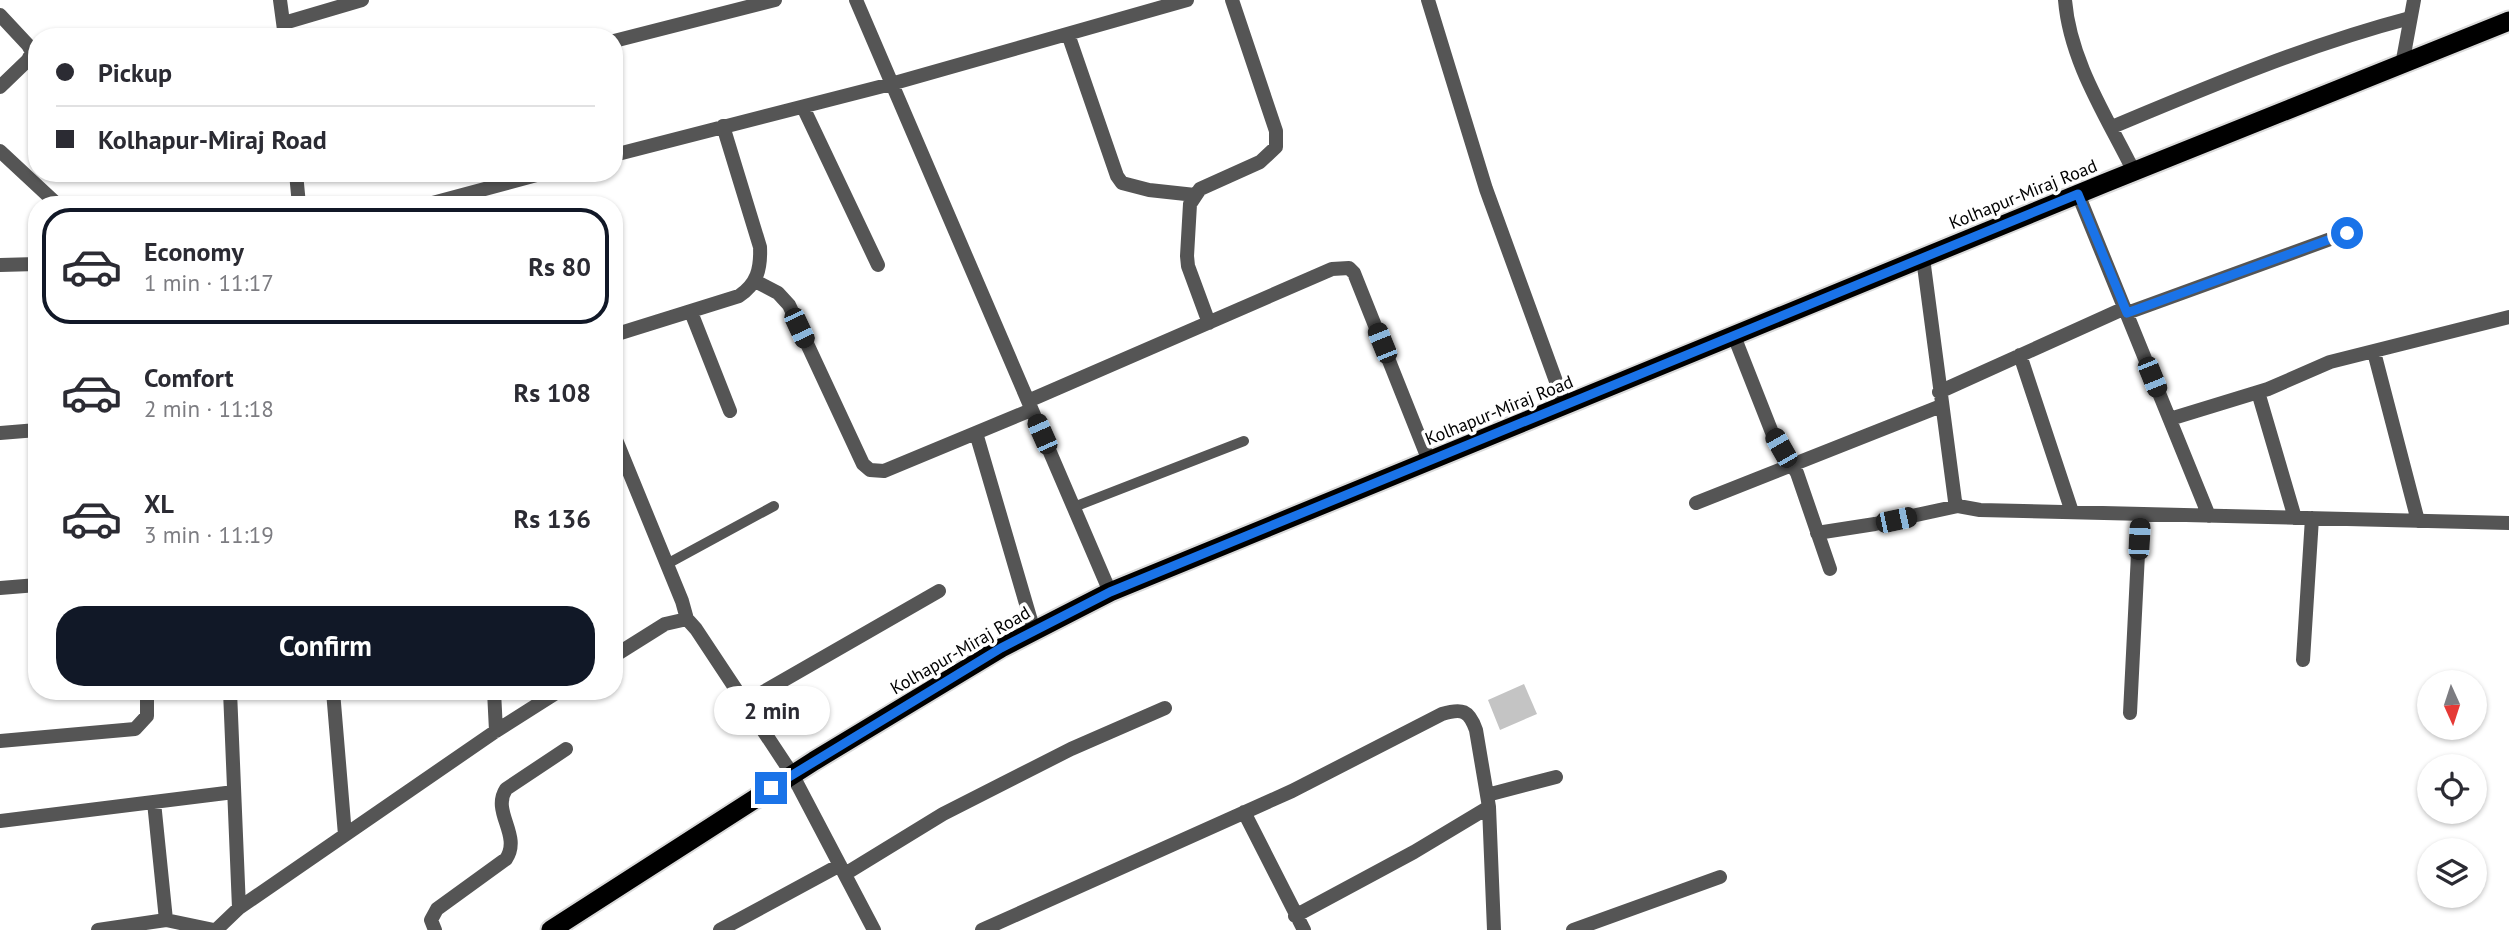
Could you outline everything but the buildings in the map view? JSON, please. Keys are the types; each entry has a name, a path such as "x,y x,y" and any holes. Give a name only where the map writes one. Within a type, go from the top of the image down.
{"highway":[{"name":"Kolhapur-Miraj Road","path":"551,930 792,774 1001,648 1110,592 2078,194 2509,21"}],"street":[{"path":"280,0 284,28"},
{"path":"289,28 362,0"},
{"path":"623,39 775,0"},
{"path":"856,0 1110,592"},
{"path":"623,153 891,84 1187,0"},
{"path":"1209,323 1191,276 1187,256 1190,204 1195,195 1209,184 1260,162 1276,147 1276,131 1232,0"},
{"path":"1428,0 1486,189 1566,406"},
{"path":"2065,0 2067,22 2077,58 2134,172"},
{"path":"2402,65 2414,0"},
{"path":"0,15 28,45"},
{"path":"2112,127 2227,79 2349,34 2410,18"},
{"path":"1068,34 1117,176 1122,183 1149,190 1195,195"},
{"path":"0,87 28,61"},
{"path":"803,107 878,265"},
{"path":"623,332 739,296 751,288 755,281 761,261 760,247 723,126"},
{"path":"0,151 28,177"},
{"path":"33,182 48,196"},
{"path":"458,196 511,182"},
{"path":"2078,194 2209,516"},
{"path":"1696,503 1792,465 1940,399 2020,355 2126,310 2347,233"},
{"path":"1923,258 1940,399 1955,501 1958,506"},
{"path":"0,265 28,264"},
{"path":"755,281 778,293 789,305 863,464 870,470 884,471 976,433 1209,323 1332,269 1349,268 1354,273 1429,461"},
{"path":"691,312 730,411"},
{"path":"2170,419 2258,393 2330,362 2509,317"},
{"path":"1734,336 1773,435 1792,465 1830,569"},
{"path":"2374,352 2418,521"},
{"path":"2020,355 2072,512"},
{"path":"2258,393 2295,518"},
{"path":"0,433 28,431"},
{"path":"976,433 1034,631"},
{"path":"623,457 687,619 792,774 874,930"},
{"path":"1817,533 1958,506 1980,510 2509,523"},
{"path":"2130,713 2140,514"},
{"path":"2303,660 2312,518"},
{"path":"0,589 28,586"},
{"path":"744,703 939,591"},
{"path":"623,650 665,624 687,619"},
{"path":"0,741 135,729 147,716 148,700"},
{"path":"230,700 239,908"},
{"path":"334,700 345,835"},
{"path":"494,700 496,731"},
{"path":"99,930 166,920 215,930 239,908 545,700"},
{"path":"720,930 1071,749 1165,708"},
{"path":"982,930 1244,812 1452,711 1468,713 1472,719 1488,801 1494,930"},
{"path":"435,930 431,920 437,909 510,854 512,840 501,806 506,789 566,749"},
{"path":"1295,916 1414,852 1488,801 1556,777"},
{"path":"0,821 234,792"},
{"path":"155,802 166,920"},
{"path":"1244,812 1304,930"},
{"path":"1573,930 1720,877"}],"lane":[{"path":"1074,508 1244,441"},
{"path":"667,564 774,506"}],"route":[{"path":"771,788 1001,648 1110,592 2078,194 2127,313 2347,233"}]}
